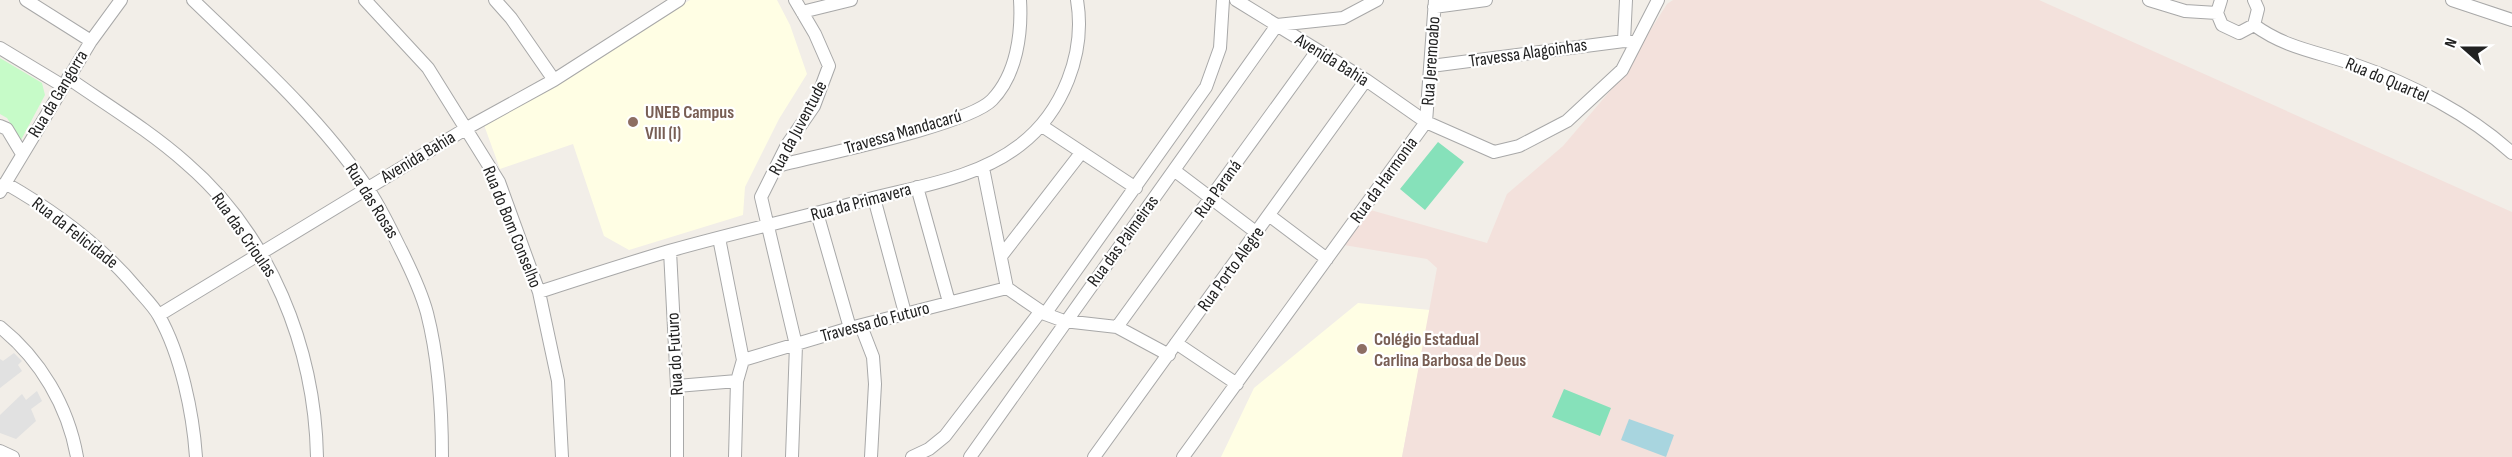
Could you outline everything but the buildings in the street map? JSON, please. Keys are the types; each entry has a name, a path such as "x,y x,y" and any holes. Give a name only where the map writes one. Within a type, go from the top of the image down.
{"street":[{"path":"26,0 91,41"},
{"name":"Rua da Gangorra","path":"3,187 65,82 121,0"},
{"name":"Rua das Rosas","path":"193,0 277,80 334,144 367,187 412,273 426,311 438,365 442,457"},
{"name":"Rua do Bom Conselho","path":"365,0 428,68 467,128 498,182 539,292 558,381 562,457"},
{"path":"495,0 511,18 554,80"},
{"path":"652,0 662,10"},
{"name":"Avenida Bahia","path":"159,315 367,187 554,80 679,0"},
{"name":"Rua da Juventude","path":"792,457 796,345 766,227 761,197 787,145 814,106 829,66 815,34 795,0"},
{"path":"802,12 851,0"},
{"name":"Travessa Mandacarú","path":"777,166 961,118 991,101 1013,66 1021,19 1020,0"},
{"name":"Rua da Primavera","path":"539,292 670,251 983,168 1019,146 1042,126 1070,79 1077,52 1079,13 1077,0"},
{"name":"Rua das Palmeiras","path":"912,457 929,449 945,436 1136,188 1206,87 1220,48 1223,0"},
{"name":"Avenida Bahia","path":"1236,0 1250,4 1277,25 1366,80 1426,122"},
{"path":"1277,25 1343,18 1377,0"},
{"path":"1435,3 1486,0"},
{"path":"1626,0 1630,41"},
{"name":"Rua da Harmonia","path":"1183,457 1426,122 1451,131 1494,152 1519,146 1567,121 1622,70 1630,41 1658,0"},
{"path":"2149,0 2185,11 2217,13"},
{"path":"2217,13 2222,0"},
{"path":"2217,13 2226,29 2239,33 2254,25 2258,9 2254,0"},
{"path":"2452,0 2512,20"},
{"name":"Rua Jeremoabo","path":"1426,122 1435,3"},
{"name":"Rua das Palmeiras","path":"970,457 1064,321 1175,171 1277,25"},
{"name":"Rua do Quartel","path":"2254,25 2287,45 2354,64 2392,78 2438,102 2512,153"},
{"name":"Travessa Alagoinhas","path":"1431,66 1630,41"},
{"name":"Rua das Crioulas","path":"0,48 65,82 186,163 227,204 277,283 292,319 303,356 317,438 317,457"},
{"name":"Rua Paraná","path":"1117,327 1317,51"},
{"name":"Rua Porto Alegre","path":"1094,457 1366,80"},
{"path":"0,126 6,129 22,154"},
{"path":"1042,126 1136,188"},
{"path":"1002,255 1081,153"},
{"path":"983,168 1007,288 1042,313 1064,321 1117,327 1169,355"},
{"path":"1175,171 1210,200 1257,233"},
{"name":"Rua da Felicidade","path":"3,187 39,202 98,246 119,267 159,315 174,351 194,425 196,457"},
{"path":"917,187 949,302"},
{"path":"874,198 905,313"},
{"path":"817,213 855,327 873,357 875,384 871,457"},
{"path":"1270,216 1327,259"},
{"path":"719,238 743,360 737,381 735,457"},
{"name":"Rua do Futuro","path":"670,251 677,386 676,457"},
{"name":"Travessa do Futuro","path":"743,360 905,313 1007,288"},
{"path":"0,327 20,344 50,383 73,435 76,457"},
{"path":"1176,344 1237,384"},
{"path":"677,386 737,381"},
{"path":"0,451 13,457"}],"shaded area":[{"name":"UNEB Campus VIII (I)","path":"690,0 777,0 790,25 807,74 779,119 745,187 743,215 629,250 604,236 573,144 500,169 484,125"},
{"path":"1673,0 2039,0 2512,212 2512,457 1402,457 1437,268 1427,259 1344,245 1367,209 1487,243 1507,194 1563,146 1616,84 1667,4"},
{"name":"Colégio Estadual Carlina Barbosa de Deus","path":"1358,303 1430,310 1402,457 1221,457 1254,388"},
{"path":"14,353 22,361 18,365 22,371 0,388 0,359 3,361"},
{"path":"37,391 42,401 31,409 36,421 16,439 0,433 0,415 22,394 26,400"}],"green space":[{"path":"0,58 42,83 45,95 21,140 7,118 0,114"},
{"path":"1438,142 1464,162 1425,210 1400,189"},
{"path":"1564,389 1611,408 1600,436 1552,417"}],"water":[{"path":"1629,419 1674,435 1666,457 1621,440"}],"place":[{"name":"UNEB Campus VIII (I)","path":"633,122"},
{"name":"Colégio Estadual Carlina Barbosa de Deus","path":"1362,349"}]}
